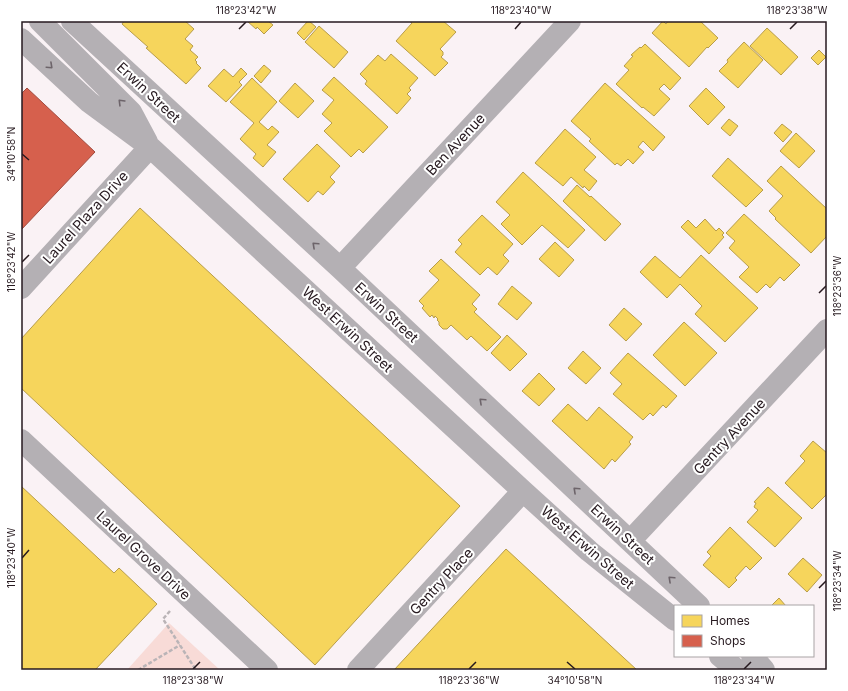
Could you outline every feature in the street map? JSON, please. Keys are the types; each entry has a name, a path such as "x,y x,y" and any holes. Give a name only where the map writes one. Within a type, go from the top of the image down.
{"street":[{"path":"40,21 131,112 150,147"},
{"name":"Erwin Street","path":"72,21 340,268 698,605"},
{"name":"Ben Avenue","path":"340,268 570,21"},
{"name":"West Erwin Street","path":"21,39 89,102 150,147 589,551 674,619"},
{"name":"Laurel Plaza Drive","path":"21,288 150,147"},
{"name":"Gentry Avenue","path":"630,541 827,330"},
{"name":"Laurel Grove Drive","path":"21,440 267,670"},
{"name":"Gentry Place","path":"358,670 523,491"},
{"path":"721,657 737,670"},
{"path":"753,657 764,670"}],"path":[{"path":"185,594 163,619 196,670"},
{"path":"138,670 180,645"}],"shaded area":[{"path":"169,623 220,670 127,670"}],"building: Homes":[{"path":"124,21 185,21 194,29 185,39 193,46 190,50 198,57 195,60 201,68 186,84 122,24"},
{"path":"247,21 268,21 273,25 264,34 257,27 256,29"},
{"path":"308,21 316,27 304,40 297,33"},
{"path":"409,21 443,21 456,32 440,49 443,52 441,57 448,63 435,76 396,41 412,23"},
{"path":"663,21 666,24 668,21 700,21 718,38 708,48 707,47 689,67 652,33"},
{"path":"319,26 348,52 334,68 305,42"},
{"path":"767,28 798,57 781,75 750,46"},
{"path":"744,42 763,60 738,88 719,71"},
{"path":"645,44 681,78 670,90 664,84 659,89 670,99 654,116 643,107 642,108 616,84 629,70 624,66 633,56 631,55"},
{"path":"819,50 826,57 818,65 811,58"},
{"path":"391,54 418,78 409,88 411,90 407,94 411,98 397,114 365,84 367,81 360,74 378,55 385,61"},
{"path":"264,65 271,71 261,83 254,76"},
{"path":"241,68 247,74 239,82 242,85 226,102 208,86 224,69 233,77"},
{"path":"334,77 388,127 363,153 359,149 351,157 324,131 332,123 322,114 334,100 322,90"},
{"path":"252,78 277,102 259,122 268,130 272,126 279,132 267,145 276,152 263,167 253,158 256,154 240,139 254,123 230,102"},
{"path":"295,83 314,101 298,118 279,101"},
{"path":"605,83 665,137 653,151 643,141 638,147 644,152 633,164 628,159 621,166 617,163 615,165 589,141 591,139 571,121"},
{"path":"706,88 725,107 708,125 689,106"},
{"path":"729,119 738,126 730,136 721,128"},
{"path":"782,124 792,132 783,142 774,133"},
{"path":"565,129 596,157 584,170 597,181 589,191 584,186 583,188 571,177 563,186 535,163"},
{"path":"796,133 815,151 799,168 780,151"},
{"path":"317,144 340,166 330,177 335,182 323,195 318,191 308,202 283,179"},
{"path":"728,158 763,190 746,207 712,176"},
{"path":"781,166 827,209 827,236 811,253 775,219 776,218 769,211 783,196 767,181"},
{"path":"523,172 585,230 568,248 542,225 522,245 501,224 510,215 496,202"},
{"path":"577,185 621,224 605,241 563,201"},
{"path":"140,208 460,506 315,665 21,388 21,339"},
{"path":"744,214 800,265 784,281 780,277 770,288 766,284 757,293 739,277 749,267 729,248 735,241 726,233"},
{"path":"482,215 513,244 503,255 509,261 497,275 488,267 480,275 455,252 462,244 458,240"},
{"path":"705,219 716,231 719,228 724,233 722,235 724,237 709,254 681,227 688,220 696,228"},
{"path":"555,242 574,260 559,277 539,259"},
{"path":"701,255 758,308 725,342 695,314 702,306 680,284 667,298 640,272 655,256 680,278"},
{"path":"441,259 480,295 472,304 477,309 474,312 501,337 487,351 471,336 467,340 451,325 447,329 443,329 439,325 438,319 435,316 434,318 432,315 430,317 422,308 424,306 419,301 439,280 429,271"},
{"path":"512,286 532,303 517,320 498,304"},
{"path":"624,308 642,324 626,341 609,325"},
{"path":"684,322 717,353 685,386 653,355"},
{"path":"507,335 527,354 510,371 491,353"},
{"path":"583,351 601,368 586,384 568,368"},
{"path":"628,353 677,396 666,408 663,405 653,416 650,413 643,420 613,394 622,384 610,373"},
{"path":"539,373 555,389 539,406 522,391"},
{"path":"568,404 587,421 599,407 633,437 629,442 631,444 615,462 612,459 604,469 552,421"},
{"path":"813,441 827,453 827,496 826,495 812,509 785,483 805,461 800,456"},
{"path":"21,486 114,573 119,568 157,604 95,670 21,670"},
{"path":"768,487 802,518 775,547 747,522 758,510 754,507 756,503 754,502"},
{"path":"730,527 762,558 750,570 746,566 735,578 737,580 729,588 703,565 711,556 707,552"},
{"path":"506,549 637,670 394,670"},
{"path":"803,558 822,575 807,592 788,574"},
{"path":"779,598 785,605 772,605"}],"building: Shops":[{"path":"27,88 95,152 21,230 21,94"}]}
